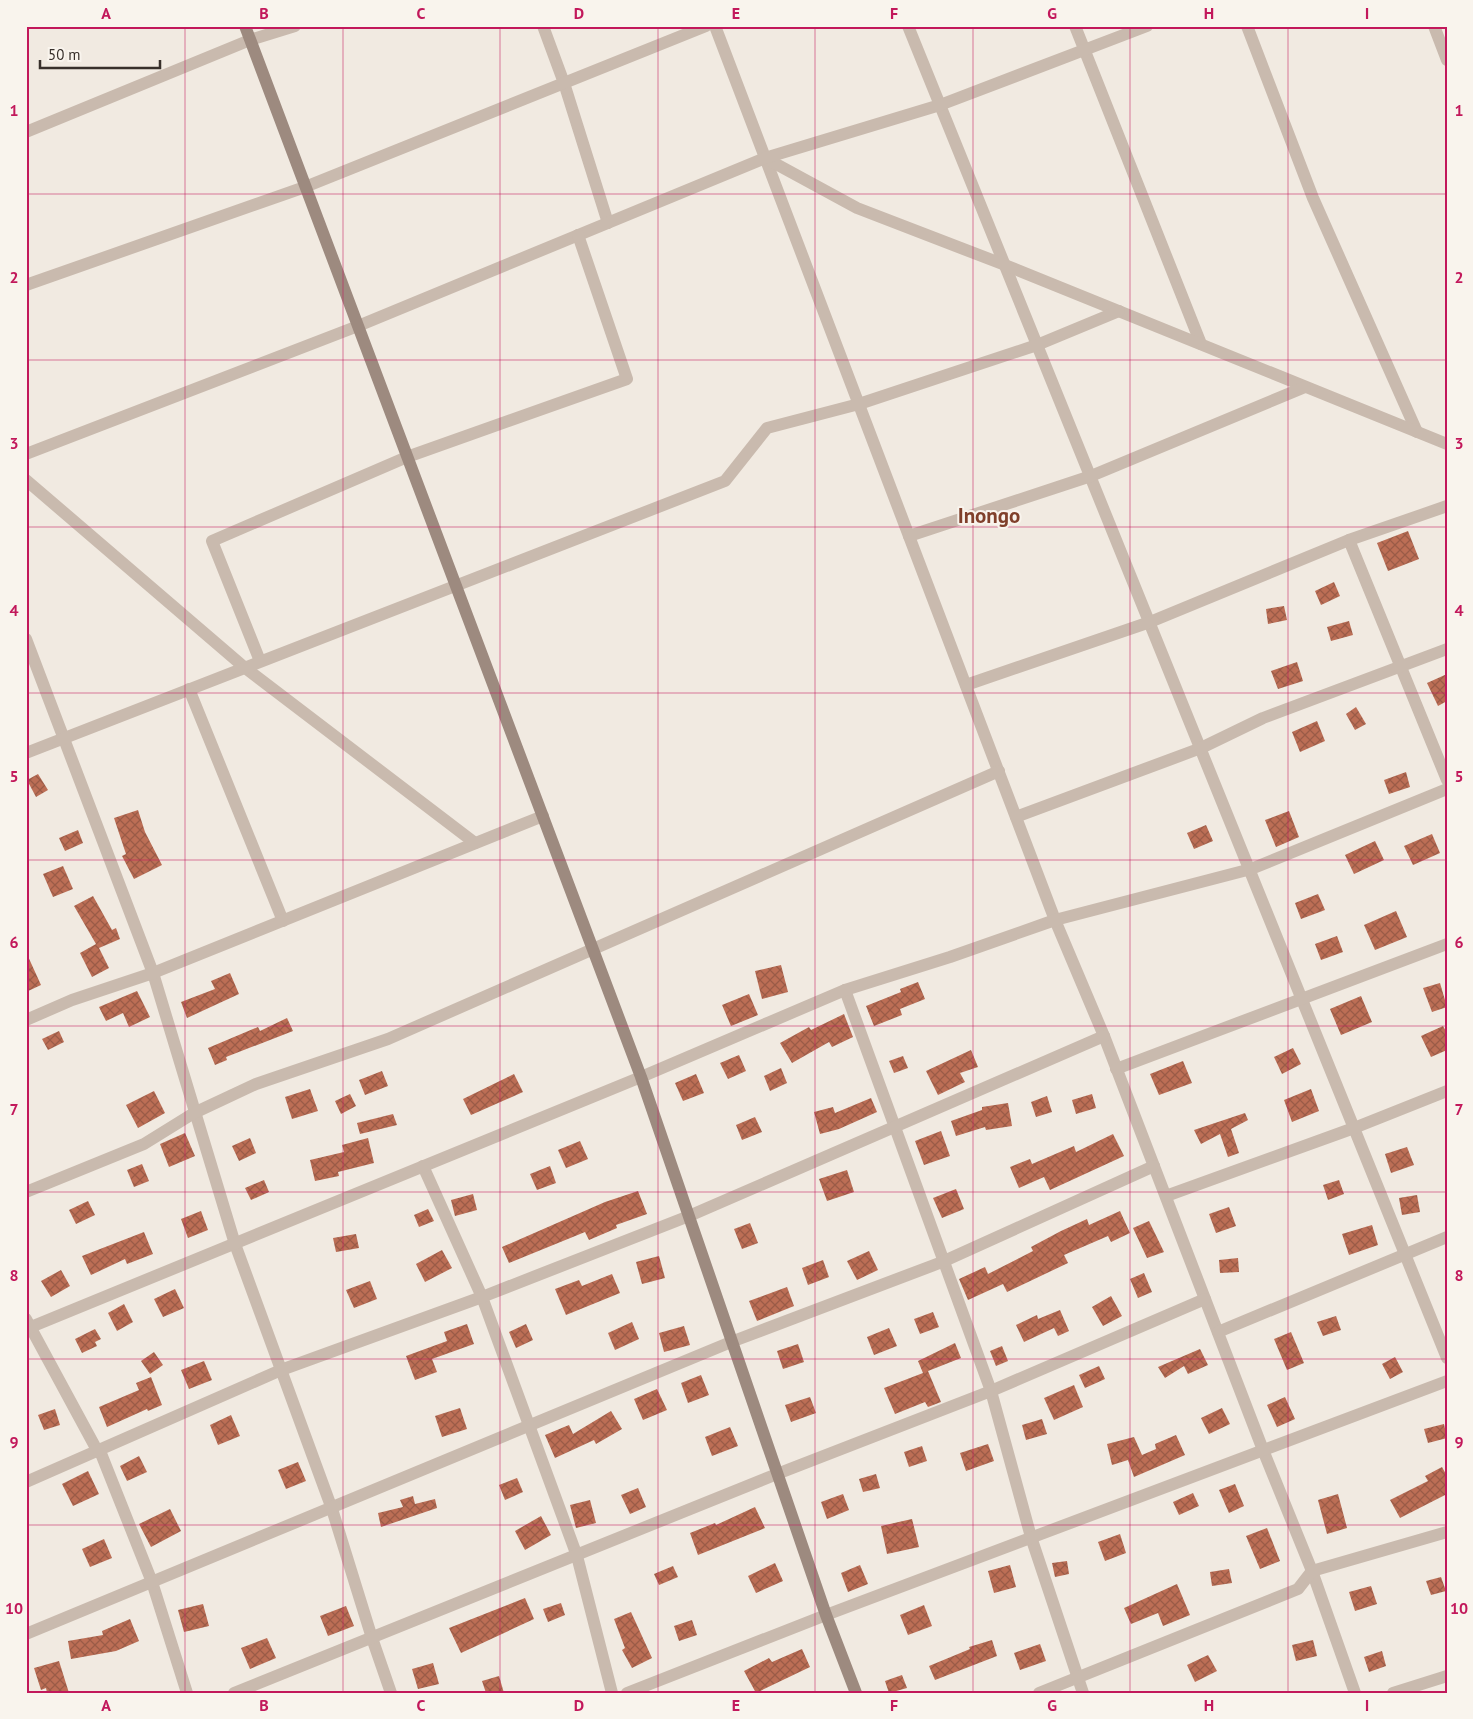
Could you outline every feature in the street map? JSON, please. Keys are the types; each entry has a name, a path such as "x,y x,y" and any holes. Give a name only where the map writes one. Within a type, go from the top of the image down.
{"street":[{"path":"245,26 641,1077 826,1615 856,1693"},
{"path":"26,132 250,40 295,26"},
{"path":"543,26 564,83 608,223"},
{"path":"26,285 305,187 706,26"},
{"path":"715,26 1016,817 1104,1036 1263,1450 1312,1571 1356,1693"},
{"path":"908,26 1447,1358"},
{"path":"1074,26 1201,344"},
{"path":"26,454 358,326 765,158 940,105 1147,26"},
{"path":"1247,26 1313,198 1417,432"},
{"path":"1434,26 1447,60"},
{"path":"765,158 856,208 1005,265 1447,444"},
{"path":"260,661 212,541 407,457 627,379 578,235"},
{"path":"26,754 64,737 725,481 766,428 859,404 1037,345 1119,311"},
{"path":"909,536 1091,476 1305,386"},
{"path":"26,480 244,667 476,843"},
{"path":"966,684 1150,622 1349,540 1447,506"},
{"path":"1349,540 1447,780"},
{"path":"26,639 152,973 235,1244 332,1509 372,1638 392,1693"},
{"path":"1016,817 1201,748 1263,718 1447,649"},
{"path":"188,689 283,921"},
{"path":"26,1192 144,1144 194,1113 256,1084 388,1039 999,771"},
{"path":"187,1693 152,1582 99,1451 28,1325 235,1244 641,1077 844,990 950,957 1056,920 1251,870 1447,789"},
{"path":"26,1020 72,1000 152,973 542,816"},
{"path":"1116,1069 1447,944"},
{"path":"844,990 942,1262 991,1391 1031,1537 1083,1693"},
{"path":"26,1482 281,1370 482,1297 689,1216 1104,1036"},
{"path":"1166,1196 1354,1128 1447,1091"},
{"path":"423,1166 482,1297 577,1556 612,1693"},
{"path":"26,1634 332,1509 731,1342 942,1262 1154,1166"},
{"path":"1218,1332 1447,1237"},
{"path":"234,1693 777,1474 991,1391 1205,1299"},
{"path":"627,1693 1031,1537 1447,1381"},
{"path":"1039,1693 1298,1589 1312,1571 1447,1532"},
{"path":"1393,1693 1447,1676"}],"building":[{"path":"1408,531 1419,559 1388,571 1377,543"},
{"path":"1334,582 1340,596 1321,605 1315,591"},
{"path":"1284,606 1287,620 1268,624 1266,609"},
{"path":"1349,621 1353,635 1331,641 1327,627"},
{"path":"1297,662 1303,681 1278,689 1271,671"},
{"path":"1447,674 1447,701 1438,706 1427,683"},
{"path":"1356,707 1366,724 1355,730 1346,714"},
{"path":"1317,721 1325,741 1300,752 1292,732"},
{"path":"1406,772 1410,787 1389,794 1384,780"},
{"path":"38,774 48,790 36,797 27,780"},
{"path":"138,810 145,832 162,865 134,879 122,856 126,854 114,818"},
{"path":"1289,811 1299,837 1276,847 1265,820"},
{"path":"1206,825 1213,841 1194,849 1187,833"},
{"path":"78,830 83,843 65,851 59,838"},
{"path":"1432,834 1440,853 1413,865 1404,846"},
{"path":"1375,841 1384,860 1354,874 1345,855"},
{"path":"63,866 73,889 53,897 43,874"},
{"path":"1318,894 1325,910 1301,919 1295,903"},
{"path":"93,896 112,930 116,928 120,939 99,948 109,968 92,977 80,953 96,944 74,906"},
{"path":"1396,911 1407,937 1375,950 1364,925"},
{"path":"1337,936 1343,952 1321,960 1315,944"},
{"path":"26,952 41,985 26,992"},
{"path":"781,965 788,992 762,999 755,971"},
{"path":"230,973 239,994 187,1018 181,1002 215,989 211,981"},
{"path":"918,982 925,999 900,1009 902,1015 874,1026 866,1006 901,992 900,989"},
{"path":"1440,983 1447,1007 1432,1012 1423,988"},
{"path":"137,991 150,1017 129,1027 123,1013 106,1021 99,1007"},
{"path":"749,994 758,1015 731,1026 722,1005"},
{"path":"1361,996 1372,1022 1341,1035 1330,1009"},
{"path":"844,1014 853,1037 832,1047 829,1042 792,1063 780,1043 809,1027 811,1030"},
{"path":"287,1018 293,1031 226,1057 227,1060 215,1065 208,1048 258,1027 260,1031"},
{"path":"1443,1026 1447,1033 1447,1050 1431,1057 1421,1036"},
{"path":"59,1031 64,1042 48,1050 42,1039"},
{"path":"1293,1048 1301,1064 1282,1074 1274,1057"},
{"path":"971,1050 978,1067 960,1073 965,1082 938,1095 926,1071"},
{"path":"739,1055 746,1071 728,1079 720,1063"},
{"path":"903,1056 908,1068 894,1073 889,1061"},
{"path":"1183,1061 1192,1083 1159,1095 1150,1074"},
{"path":"781,1068 787,1083 770,1091 764,1076"},
{"path":"382,1071 388,1086 365,1095 359,1080"},
{"path":"514,1074 523,1092 471,1115 463,1099"},
{"path":"696,1074 704,1093 683,1101 675,1083"},
{"path":"310,1089 318,1111 292,1119 285,1097"},
{"path":"1311,1089 1319,1111 1292,1122 1284,1100"},
{"path":"154,1091 165,1113 138,1128 126,1105"},
{"path":"350,1094 356,1106 341,1114 335,1101"},
{"path":"1092,1094 1096,1108 1076,1114 1072,1100"},
{"path":"1047,1096 1052,1112 1036,1117 1031,1102"},
{"path":"871,1098 877,1112 839,1129 820,1134 814,1112 833,1107 835,1113"},
{"path":"1008,1103 1012,1126 986,1130 985,1127 956,1136 951,1121 982,1110 982,1107"},
{"path":"1245,1113 1248,1120 1231,1129 1239,1153 1228,1157 1220,1134 1201,1144 1194,1130"},
{"path":"393,1114 397,1125 360,1134 357,1123"},
{"path":"755,1117 762,1132 742,1140 736,1125"},
{"path":"941,1131 950,1156 924,1165 915,1141"},
{"path":"185,1133 195,1156 169,1167 160,1144"},
{"path":"1113,1134 1124,1156 1050,1190 1044,1177 1019,1188 1010,1167 1030,1159 1032,1164 1074,1146 1076,1152"},
{"path":"250,1138 256,1153 239,1161 232,1146"},
{"path":"368,1138 374,1163 338,1172 339,1176 315,1181 310,1160 344,1152 342,1145"},
{"path":"580,1141 588,1159 566,1168 558,1150"},
{"path":"1407,1147 1414,1165 1391,1173 1385,1154"},
{"path":"142,1164 149,1181 134,1187 127,1170"},
{"path":"550,1166 556,1183 537,1190 530,1174"},
{"path":"847,1170 854,1192 827,1201 819,1179"},
{"path":"264,1180 269,1192 251,1200 245,1188"},
{"path":"1339,1180 1344,1194 1328,1200 1323,1185"},
{"path":"956,1189 964,1209 942,1218 933,1198"},
{"path":"638,1191 647,1214 616,1225 617,1228 589,1240 585,1232 509,1263 502,1247 605,1202"},
{"path":"473,1194 477,1210 455,1216 451,1200"},
{"path":"1417,1195 1420,1212 1402,1215 1399,1198"},
{"path":"88,1201 95,1215 76,1224 69,1210"},
{"path":"1229,1207 1236,1226 1216,1233 1209,1214"},
{"path":"428,1209 434,1221 419,1227 414,1215"},
{"path":"201,1211 208,1230 188,1238 181,1219"},
{"path":"1120,1211 1130,1233 1111,1242 1108,1236 1064,1255 1068,1263 1007,1292 1003,1284 968,1300 959,1279 985,1267 988,1274 1033,1251 1031,1247 1061,1231 1087,1219 1089,1225"},
{"path":"1149,1221 1164,1252 1147,1258 1133,1228"},
{"path":"750,1223 758,1243 742,1249 734,1229"},
{"path":"1372,1225 1378,1245 1349,1255 1342,1234"},
{"path":"144,1232 153,1254 127,1264 125,1259 91,1275 82,1256"},
{"path":"356,1234 359,1248 336,1252 333,1238"},
{"path":"442,1250 452,1268 425,1282 416,1264"},
{"path":"869,1251 878,1270 857,1280 847,1261"},
{"path":"659,1256 665,1278 642,1284 636,1262"},
{"path":"1238,1258 1239,1272 1220,1273 1219,1260"},
{"path":"823,1260 829,1277 808,1285 802,1268"},
{"path":"61,1270 70,1286 51,1297 41,1281"},
{"path":"1144,1273 1152,1292 1138,1298 1130,1279"},
{"path":"612,1274 620,1293 566,1315 555,1289 579,1280 582,1286"},
{"path":"370,1281 377,1299 354,1308 346,1290"},
{"path":"787,1287 794,1306 757,1321 749,1301"},
{"path":"175,1289 184,1308 163,1317 154,1299"},
{"path":"1111,1296 1122,1316 1103,1326 1092,1307"},
{"path":"124,1304 133,1322 117,1331 108,1313"},
{"path":"1060,1310 1069,1331 1058,1336 1054,1328 1024,1342 1016,1325 1037,1315 1038,1319"},
{"path":"933,1312 939,1327 920,1334 914,1319"},
{"path":"1336,1316 1341,1330 1323,1336 1317,1322"},
{"path":"632,1322 639,1339 615,1350 608,1333"},
{"path":"467,1324 474,1344 432,1359 437,1372 415,1380 406,1356 447,1341 444,1332"},
{"path":"526,1324 533,1340 516,1348 509,1332"},
{"path":"684,1326 690,1345 664,1352 659,1333"},
{"path":"889,1328 897,1346 874,1355 867,1337"},
{"path":"95,1329 101,1339 95,1342 97,1346 82,1353 75,1339"},
{"path":"1291,1332 1304,1363 1287,1370 1274,1339"},
{"path":"955,1343 961,1358 928,1371 941,1402 928,1407 925,1402 895,1414 884,1388 923,1373 918,1361"},
{"path":"798,1344 804,1362 783,1369 777,1351"},
{"path":"1002,1346 1008,1361 996,1366 990,1351"},
{"path":"1200,1349 1208,1365 1188,1374 1184,1366 1165,1378 1158,1367"},
{"path":"154,1352 163,1365 150,1374 141,1361"},
{"path":"1395,1357 1403,1372 1390,1379 1382,1364"},
{"path":"204,1361 212,1380 189,1389 181,1370"},
{"path":"1099,1366 1105,1379 1085,1388 1079,1375"},
{"path":"701,1375 709,1395 688,1403 681,1383"},
{"path":"151,1377 162,1405 148,1411 147,1409 107,1427 99,1407 139,1390 136,1383"},
{"path":"1074,1385 1083,1407 1054,1420 1044,1398"},
{"path":"657,1389 667,1410 643,1420 634,1399"},
{"path":"810,1397 816,1413 791,1422 785,1405"},
{"path":"1285,1397 1295,1419 1277,1427 1267,1405"},
{"path":"460,1408 467,1429 442,1437 435,1416"},
{"path":"1222,1408 1230,1424 1209,1434 1201,1418"},
{"path":"55,1409 60,1425 44,1430 38,1415"},
{"path":"611,1411 622,1429 596,1444 594,1440 555,1458 545,1435 569,1425 573,1434"},
{"path":"231,1415 240,1436 218,1445 210,1425"},
{"path":"1042,1419 1047,1434 1026,1440 1022,1425"},
{"path":"1444,1424 1447,1438 1428,1443 1424,1429"},
{"path":"730,1427 738,1446 712,1456 705,1437"},
{"path":"1176,1435 1185,1455 1134,1477 1128,1460 1112,1465 1107,1444 1134,1437 1142,1455 1156,1449 1155,1444"},
{"path":"988,1444 994,1461 966,1471 960,1453"},
{"path":"922,1446 927,1461 909,1467 904,1452"},
{"path":"139,1456 147,1472 127,1481 120,1466"},
{"path":"298,1462 306,1481 286,1489 278,1470"},
{"path":"1442,1467 1447,1476 1447,1494 1400,1518 1390,1500 1428,1481 1425,1476"},
{"path":"88,1471 99,1494 73,1506 62,1484"},
{"path":"876,1474 880,1488 863,1492 859,1479"},
{"path":"517,1478 523,1492 505,1500 499,1485"},
{"path":"1235,1484 1244,1506 1229,1513 1219,1490"},
{"path":"638,1488 646,1507 630,1514 621,1495"},
{"path":"1193,1493 1199,1506 1179,1515 1173,1502"},
{"path":"843,1494 849,1510 827,1519 821,1502"},
{"path":"1338,1494 1347,1528 1327,1534 1318,1500"},
{"path":"413,1496 415,1504 435,1499 437,1508 381,1527 378,1513 403,1507 400,1500"},
{"path":"590,1500 596,1523 576,1528 570,1505"},
{"path":"755,1507 765,1528 698,1555 690,1533 715,1523 716,1525"},
{"path":"170,1509 181,1531 151,1547 139,1524"},
{"path":"541,1516 551,1535 525,1550 515,1531"},
{"path":"912,1519 919,1547 887,1554 881,1526"},
{"path":"1267,1528 1280,1561 1260,1569 1246,1536"},
{"path":"1120,1534 1126,1553 1105,1561 1098,1542"},
{"path":"104,1539 112,1558 90,1567 82,1549"},
{"path":"1067,1561 1069,1574 1055,1577 1052,1563"},
{"path":"775,1563 783,1581 756,1593 748,1576"},
{"path":"860,1565 868,1584 848,1592 841,1573"},
{"path":"1010,1565 1016,1587 994,1593 988,1571"},
{"path":"673,1566 678,1577 659,1585 654,1574"},
{"path":"1229,1569 1232,1583 1212,1586 1210,1572"},
{"path":"1441,1577 1446,1591 1431,1595 1426,1581"},
{"path":"1177,1584 1190,1615 1163,1626 1158,1613 1131,1624 1124,1608"},
{"path":"1371,1586 1377,1604 1355,1611 1349,1592"},
{"path":"525,1598 534,1619 461,1653 449,1628"},
{"path":"561,1603 565,1615 548,1622 543,1609"},
{"path":"203,1604 209,1626 184,1632 178,1610"},
{"path":"924,1605 932,1626 908,1635 900,1615"},
{"path":"346,1606 354,1626 328,1636 320,1616"},
{"path":"631,1612 652,1658 632,1668 622,1650 625,1648 614,1619"},
{"path":"130,1619 139,1641 116,1651 71,1659 68,1641 103,1635 102,1631"},
{"path":"692,1620 697,1635 679,1641 674,1626"},
{"path":"267,1638 276,1658 250,1669 241,1648"},
{"path":"992,1640 997,1656 935,1680 929,1666 970,1649 969,1647"},
{"path":"1313,1640 1317,1656 1296,1661 1292,1645"},
{"path":"1040,1644 1046,1661 1020,1670 1014,1653"},
{"path":"802,1649 810,1667 756,1693 744,1671 769,1658 772,1662"},
{"path":"1382,1651 1386,1666 1369,1672 1364,1657"},
{"path":"1208,1655 1217,1671 1195,1682 1187,1665"},
{"path":"59,1661 69,1693 47,1693 46,1688 41,1690 34,1668"},
{"path":"433,1663 439,1684 418,1689 412,1669"},
{"path":"902,1675 907,1688 889,1693 885,1681"},
{"path":"499,1676 504,1693 486,1693 482,1681"}],"district":[{"name":"Inongo","path":"989,515"}]}
